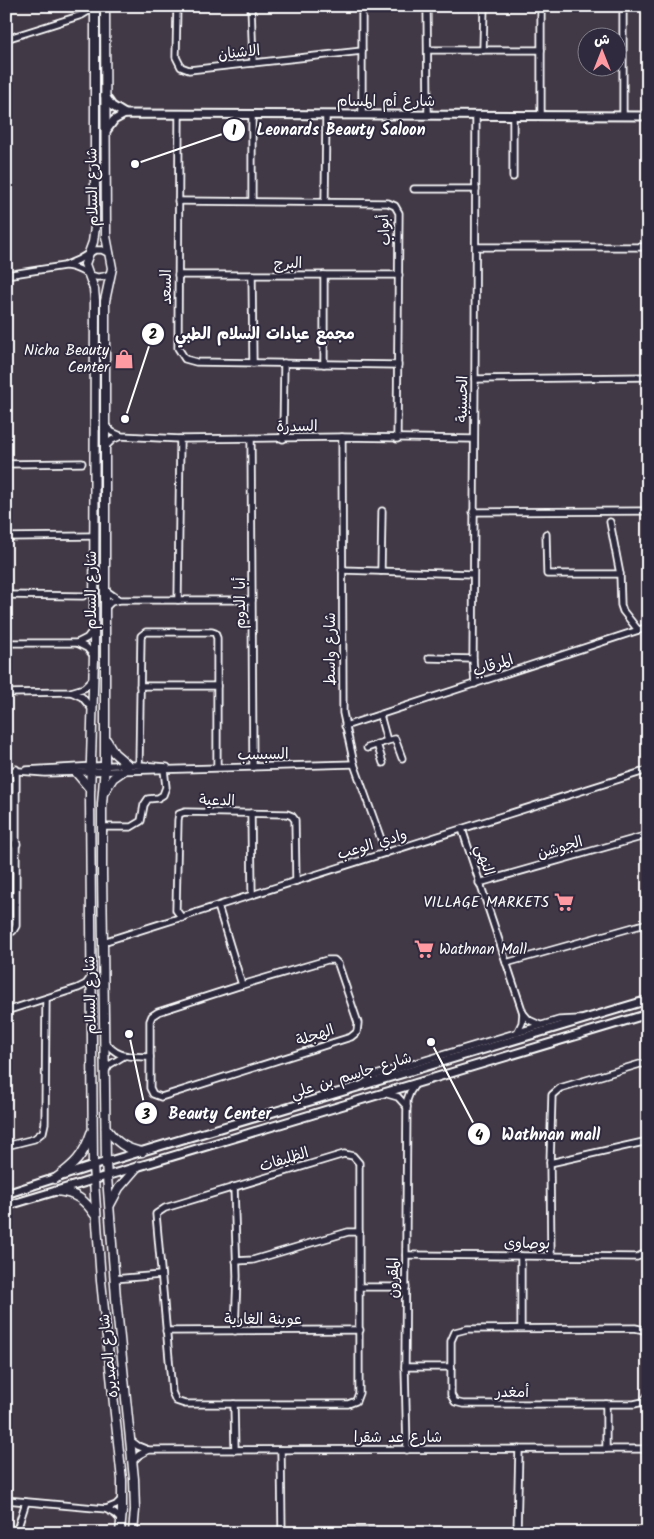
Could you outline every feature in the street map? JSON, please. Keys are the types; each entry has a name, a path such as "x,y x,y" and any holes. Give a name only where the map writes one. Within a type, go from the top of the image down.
{"main road":[{"name":"شارع السلام","path":"105,6 106,236 110,254 111,273 105,301 105,768 102,827 106,1176"},
{"name":"شارع السلام","path":"94,1180 90,789 94,656 95,300 94,289 85,264 95,232 95,7"},
{"path":"103,794 113,778 126,768 114,753 105,737"},
{"path":"75,771 90,789"},
{"path":"105,1128 120,1145 142,1152"},
{"path":"55,1179 74,1165 81,1156 93,1129"},
{"path":"109,1207 119,1188 138,1166"},
{"name":"شارع الصديره","path":"106,1176 132,1462 135,1510 133,1533"},
{"name":"شارع الصديره","path":"94,1180 95,1216 121,1471 120,1533"},
{"path":"57,1190 69,1192 81,1198 95,1216"}],"street":[{"name":"الاشنان","path":"177,6 176,57 181,67 189,70 362,51"},
{"path":"251,6 253,63"},
{"path":"362,6 362,115"},
{"path":"427,6 428,115"},
{"path":"483,50 484,6"},
{"path":"541,6 541,115"},
{"path":"623,6 623,116"},
{"path":"6,39 82,15 95,7"},
{"path":"82,15 95,20"},
{"path":"428,50 541,50"},
{"path":"105,96 112,106 125,114 111,123 105,133"},
{"name":"شارع أم المسام","path":"125,114 648,116"},
{"name":"السعد","path":"179,114 178,348 185,359 196,362 398,365"},
{"path":"252,114 252,201"},
{"path":"325,202 326,115"},
{"name":"الحسنية","path":"475,684 473,660 473,512 476,379 476,115"},
{"path":"513,115 513,177"},
{"path":"414,189 476,189"},
{"name":"أبواب","path":"178,201 388,203 395,206 399,213 397,438"},
{"path":"476,247 648,247"},
{"path":"64,266 99,249 110,254"},
{"path":"6,275 64,266 75,267 88,275 99,278 111,273"},
{"name":"البرج","path":"178,275 399,275"},
{"path":"252,275 253,363"},
{"path":"324,275 324,364"},
{"path":"283,439 284,363"},
{"path":"476,379 648,378"},
{"path":"106,425 112,432 121,436"},
{"path":"106,447 112,440 121,436"},
{"name":"السدرة","path":"121,436 180,439 342,437 474,439"},
{"name":"شارع واسط","path":"342,437 343,713 354,764 386,853"},
{"path":"178,600 180,439"},
{"name":"أبا الدوم","path":"251,439 253,767"},
{"path":"6,464 82,463"},
{"path":"381,571 382,511"},
{"path":"473,512 610,516 648,511"},
{"path":"610,516 620,574 623,611 638,630"},
{"path":"546,534 547,574 620,574"},
{"name":"شارع السلام","path":"6,537 94,536"},
{"path":"342,570 473,574"},
{"path":"105,590 119,600"},
{"path":"6,596 83,596"},
{"path":"105,608 111,602 119,600 252,600"},
{"name":"المرقاب","path":"345,726 648,627"},
{"path":"6,643 77,642 87,638 94,630"},
{"path":"139,764 140,639 143,633 212,632 217,635 217,767"},
{"path":"77,642 87,648 94,656"},
{"path":"429,658 473,660"},
{"path":"6,693 71,692 84,688 92,680"},
{"path":"140,686 217,686"},
{"path":"71,692 82,697 92,711"},
{"path":"380,715 388,741"},
{"path":"367,748 395,739 402,758"},
{"path":"377,744 384,763"},
{"name":"السبسب","path":"126,768 139,764 172,768 354,764"},
{"name":"السبسب","path":"24,770 38,772 75,771 91,768"},
{"name":"السبسب","path":"6,770 126,768 164,770 172,768"},
{"path":"6,934 13,931 16,926 16,770"},
{"path":"102,827 131,827 141,821 144,806 148,799 158,798 163,794 166,787 164,770"},
{"name":"وادي الوعب","path":"103,942 648,770"},
{"name":"الدعية","path":"182,918 176,910 180,814 185,812 287,814 292,816 295,820 296,881"},
{"path":"251,813 252,895"},
{"name":"النهي","path":"462,829 524,1013"},
{"name":"الجوشن","path":"479,883 648,835"},
{"path":"6,844 17,844"},
{"path":"218,906 242,985"},
{"path":"506,963 648,923"},
{"name":"الهجلة","path":"327,960 334,960 338,964 358,1023 357,1032 351,1037 161,1097 153,1094 150,1088 150,1021 152,1016 158,1012 242,985 327,960"},
{"path":"6,1011 74,990 86,984 92,976"},
{"path":"74,990 85,992 92,997"},
{"path":"6,1146 34,1138 43,1132 45,1123 46,999"},
{"name":"شارع جاسم بن علي","path":"6,1194 93,1166 648,1000"},
{"path":"524,1013 529,1020 541,1025"},
{"path":"517,1033 524,1013"},
{"name":"شارع جاسم بن علي","path":"6,1206 648,1014"},
{"path":"361,1086 376,1075 541,1025 564,1019 582,1020"},
{"path":"104,1040 117,1054 150,1057"},
{"path":"105,1073 109,1065 124,1056"},
{"path":"551,1256 550,1102 554,1093 560,1088 640,1064 648,1064"},
{"name":"المقرون","path":"407,1450 405,1367 407,1107 408,1096 416,1083"},
{"path":"383,1093 398,1097 407,1107"},
{"path":"550,1163 648,1140"},
{"name":"الظليفات","path":"344,1154 354,1156 359,1163 359,1232 359,1393 356,1401 348,1404 185,1404 176,1401 172,1392 155,1222 156,1214 165,1208 344,1154"},
{"path":"234,1187 235,1331"},
{"path":"236,1261 253,1260 348,1232 359,1232"},
{"name":"بوصاوى","path":"406,1255 637,1257 648,1252"},
{"path":"521,1256 521,1328"},
{"path":"114,1279 161,1275"},
{"path":"360,1287 406,1287"},
{"name":"أمغدر","path":"648,1334 644,1330 635,1328 467,1329 455,1332 451,1341 451,1396 455,1402 463,1404 634,1404 643,1402 648,1395"},
{"name":"عوينة الغارية","path":"166,1331 360,1330"},
{"path":"405,1367 451,1366"},
{"path":"234,1404 235,1450"},
{"path":"606,1404 606,1449"},
{"name":"شارع عد شقرا","path":"130,1440 148,1450 648,1449"},
{"path":"132,1462 148,1450"},
{"path":"281,1450 282,1533 517,1532 519,1450"},
{"path":"6,1500 106,1509 116,1505 122,1498"},
{"path":"16,1533 26,1502"},
{"path":"106,1509 121,1520"}],"place":[{"name":"Leonards Beauty Saloon","path":"135,164"},
{"name":"Nicha Beauty Center","path":"124,359"},
{"name":"مجمع عيادات السلام الطبي","path":"125,419"},
{"name":"VILLAGE MARKETS","path":"564,902"},
{"name":"Wathnan Mall","path":"424,949"},
{"name":"Beauty Center","path":"129,1034"},
{"name":"Wathnan mall","path":"431,1042"}]}
